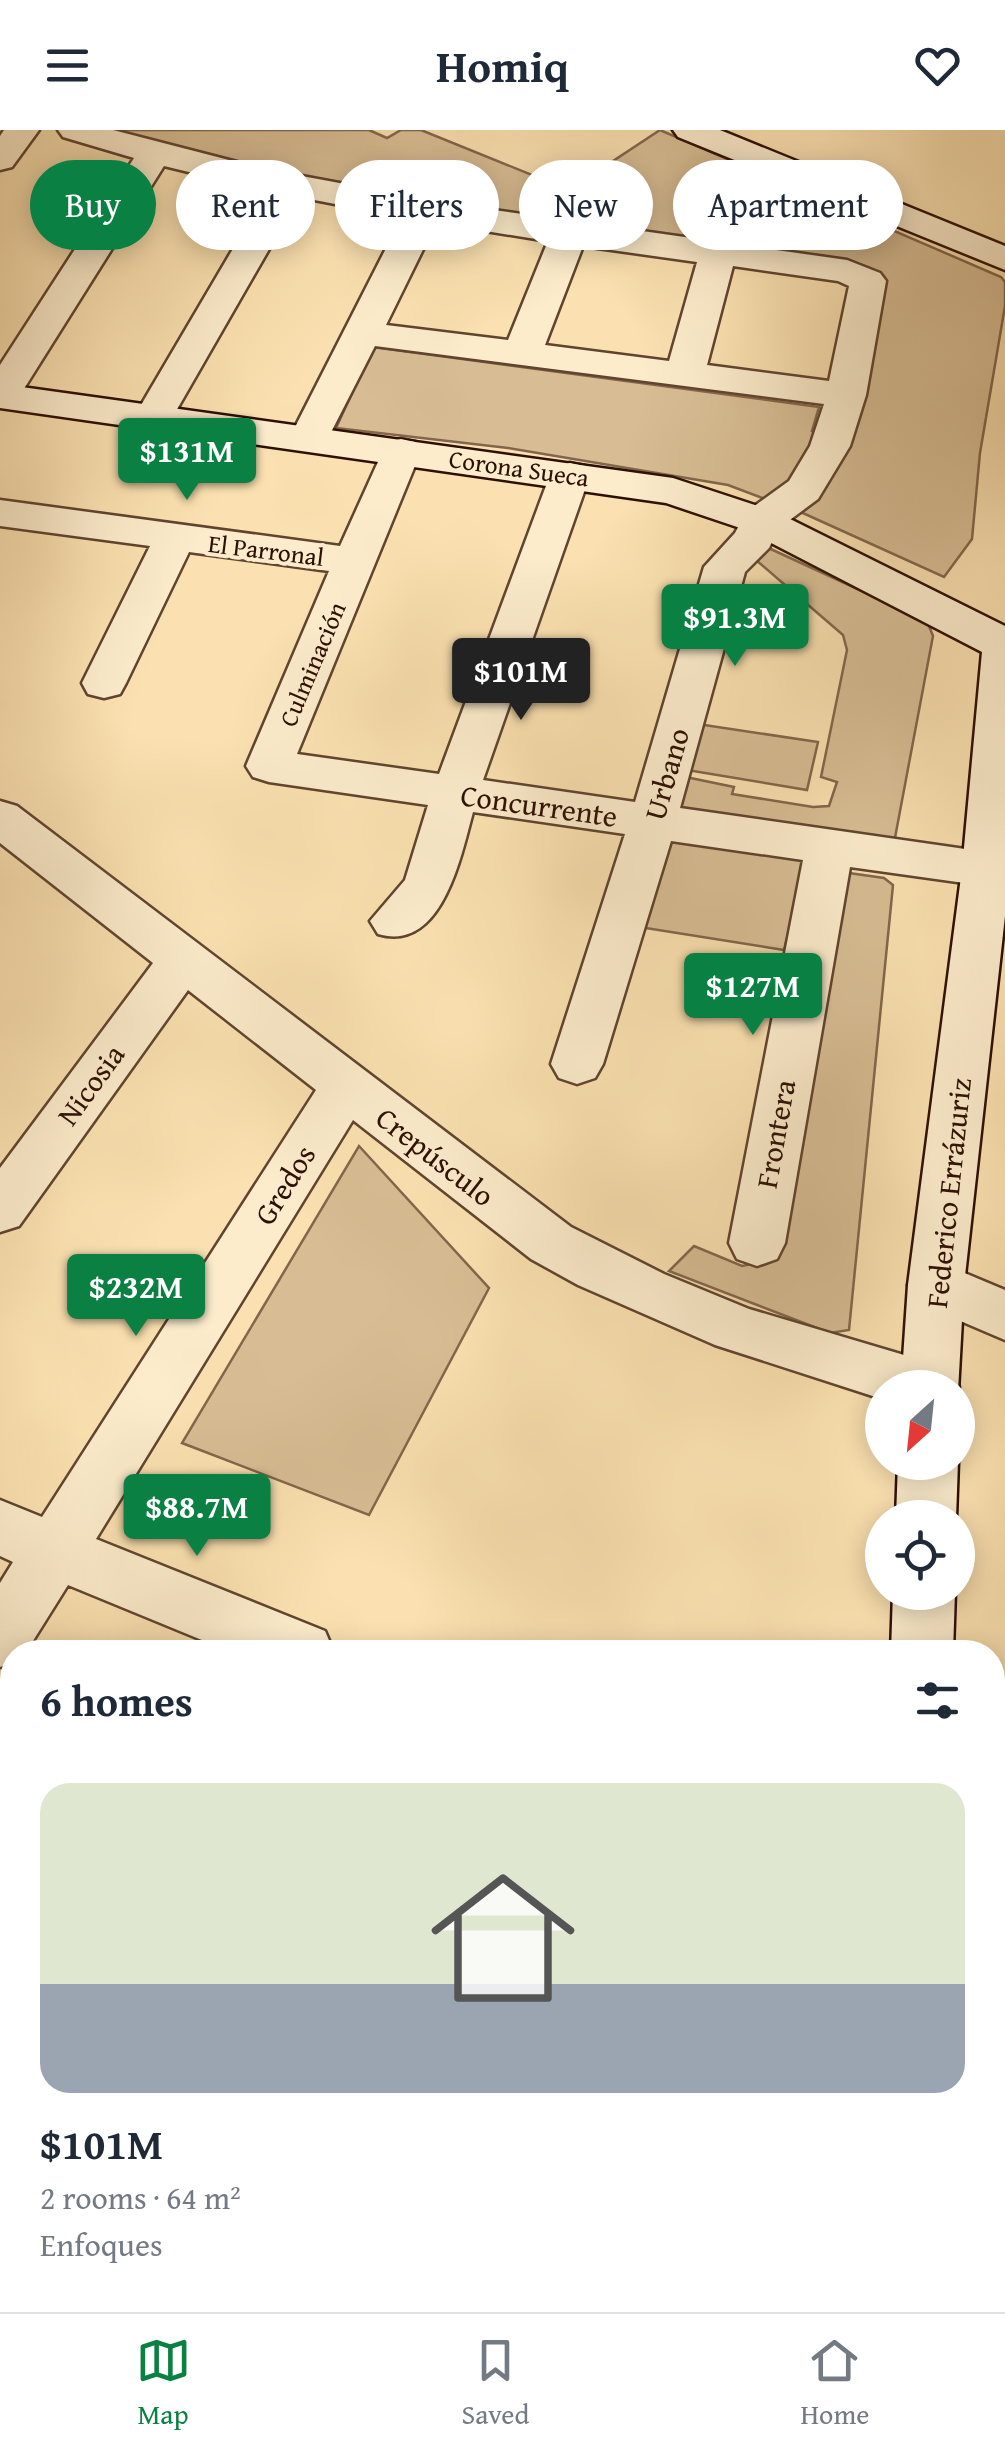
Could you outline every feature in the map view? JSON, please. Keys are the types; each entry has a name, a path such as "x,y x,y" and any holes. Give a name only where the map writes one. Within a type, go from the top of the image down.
{"street":[{"path":"0,160 22,130"},
{"path":"75,130 181,160"},
{"path":"690,130 1005,259"},
{"path":"745,130 1005,236"},
{"path":"0,396 154,154"},
{"path":"653,243 718,253 684,374"},
{"path":"154,417 251,250"},
{"path":"309,439 404,250"},
{"path":"522,354 563,250"},
{"name":"Urbano","path":"577,1064 653,822 725,567 754,539 761,522 788,510 828,455 846,395 868,288 868,280 855,273 718,253"},
{"path":"362,333 846,395"},
{"name":"Corona Sueca","path":"0,396 673,490 761,522 1005,644"},
{"name":"Culminación","path":"269,766 400,452"},
{"path":"396,921 428,888 455,794 570,475"},
{"name":"El Parronal","path":"2,517 354,561"},
{"path":"104,683 175,538"},
{"name":"Federico Errázuriz","path":"931,1370 936,1285 986,869 1005,644"},
{"name":"Concurrente","path":"269,766 986,869"},
{"name":"Crepúsculo","path":"10,845 182,960 510,1215 594,1268 736,1332 870,1370"},
{"name":"Frontera","path":"757,1243 830,848"},
{"name":"Nicosia","path":"0,1210 182,960"},
{"name":"Gredos","path":"0,1638 28,1539 346,1088"},
{"path":"936,1285 1005,1316"},
{"path":"28,1539 273,1640"},
{"path":"922,1640 923,1610"}],"shaded area":[{"path":"97,130 369,130 387,138 401,130 421,130 495,160 335,160 335,185 315,182 315,160 218,160"},
{"path":"660,130 730,160 673,160 673,240 653,237 653,160 614,160"},
{"path":"499,162 519,170 519,215 499,212"},
{"path":"903,235 1005,282 1005,306 980,453 972,539 944,577 805,514 728,485 508,448 336,428 373,347 819,407 812,431 848,437 879,274 733,250 903,250"},
{"path":"762,545 927,621 933,636 894,843 669,809 676,775 734,787 732,794 829,806 837,782 821,777 847,650 843,635 749,554"},
{"path":"691,723 818,742 807,790 681,769"},
{"path":"659,830 807,855 784,950 633,926"},
{"path":"842,872 884,878 893,885 849,1330 830,1333 669,1271 694,1246 742,1266 762,1262"},
{"path":"359,1146 489,1288 369,1515 182,1443"}]}
